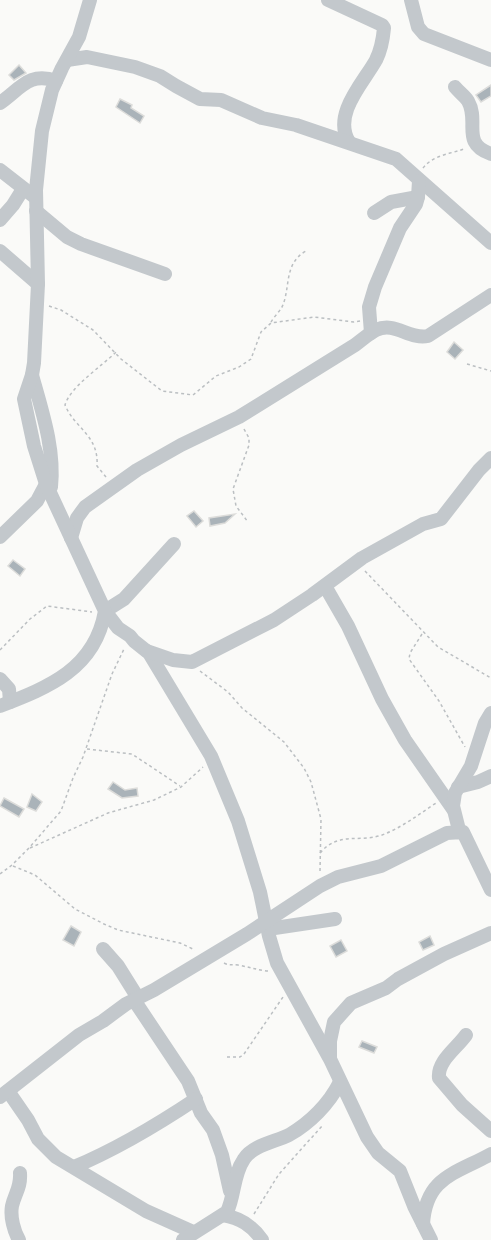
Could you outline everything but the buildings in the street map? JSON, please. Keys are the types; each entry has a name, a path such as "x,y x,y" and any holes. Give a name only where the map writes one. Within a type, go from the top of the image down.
{"street":[{"path":"90,0 79,37 56,81 42,131 36,205 38,284 32,375 24,399 25,409 48,487 105,611 118,628 149,653 211,756 242,831 272,948 359,1115 367,1137 378,1153 400,1172 431,1240"},
{"path":"328,0 384,28 380,51 356,89 347,114 345,129 349,142"},
{"path":"411,0 418,27 424,34 491,60"},
{"path":"67,60 87,57 135,67 160,76 200,99 221,100 262,118 296,125 396,159 417,180 491,243"},
{"path":"0,103 32,79 43,77 56,81"},
{"path":"455,87 469,103 473,140 480,149 491,154"},
{"path":"0,170 23,189 67,237 165,274"},
{"path":"71,538 77,518 85,507 113,487 181,445 236,418 346,351 370,326 369,308 382,269 400,228 416,204 417,180"},
{"path":"0,220 23,189"},
{"path":"374,213 392,202 418,197"},
{"path":"0,252 38,284"},
{"path":"370,326 378,329 392,327 418,336 428,336 491,295"},
{"path":"145,650 173,660 192,662 274,620 356,562 423,524 441,519 491,458"},
{"path":"0,537 48,487"},
{"path":"5,704 68,674 95,642 105,611 124,599 174,543"},
{"path":"325,586 348,626 382,699 405,740 449,804 459,830 463,831 469,841 491,890"},
{"path":"0,679 9,689 5,704"},
{"path":"449,804 473,761 485,723 491,712"},
{"path":"458,787 491,776"},
{"path":"340,1082 334,1095 308,1122 289,1135 249,1153 240,1167 229,1207 223,1215 188,1236 56,1157 47,1149 4,1094 62,1047 136,999 247,934 267,925 320,886 338,877 381,866 447,833 459,830"},
{"path":"267,925 335,919"},
{"path":"330,1059 330,1041 334,1022 351,1003 386,988 444,954 491,933"},
{"path":"103,949 118,966 136,999 183,1072 216,1139 231,1194"},
{"path":"466,1035 447,1057 438,1073 439,1078 462,1105 491,1131"},
{"path":"74,1167 107,1154 196,1099"},
{"path":"424,1240 423,1222 429,1195 435,1185 491,1154"},
{"path":"19,1240 15,1233 12,1204 20,1186 20,1173"},
{"path":"223,1215 234,1217 249,1225 262,1240"}],"path":[{"path":"417,180 427,163 447,153 463,150 473,140"},
{"path":"37,299 61,310 93,330 143,379 162,391 193,395 221,373 246,363 254,353 261,332 282,308 287,280 294,263 306,251"},
{"path":"270,323 314,317 370,326"},
{"path":"113,487 97,466 98,453 93,443 65,405 66,400 81,383 116,352"},
{"path":"467,364 491,371"},
{"path":"236,418 250,442 236,479 233,494 236,506 248,522"},
{"path":"356,562 423,633 444,651 491,678"},
{"path":"0,650 30,619 47,606 89,612 105,611"},
{"path":"423,633 410,653 410,659 439,701 473,761"},
{"path":"0,874 29,848 61,811 112,674 130,636"},
{"path":"187,662 228,692 242,708 284,742 304,768 311,782 321,819 320,886"},
{"path":"86,748 132,754 181,787"},
{"path":"29,848 108,813 154,800 181,787 197,774 211,756"},
{"path":"319,855 328,844 333,842 380,836 449,804"},
{"path":"12,865 35,875 75,909 104,924 160,940 180,943 230,966 237,964 251,969 269,971 288,981 244,1054 240,1057 227,1057"},
{"path":"249,1225 262,1199 279,1174 324,1124"}]}
